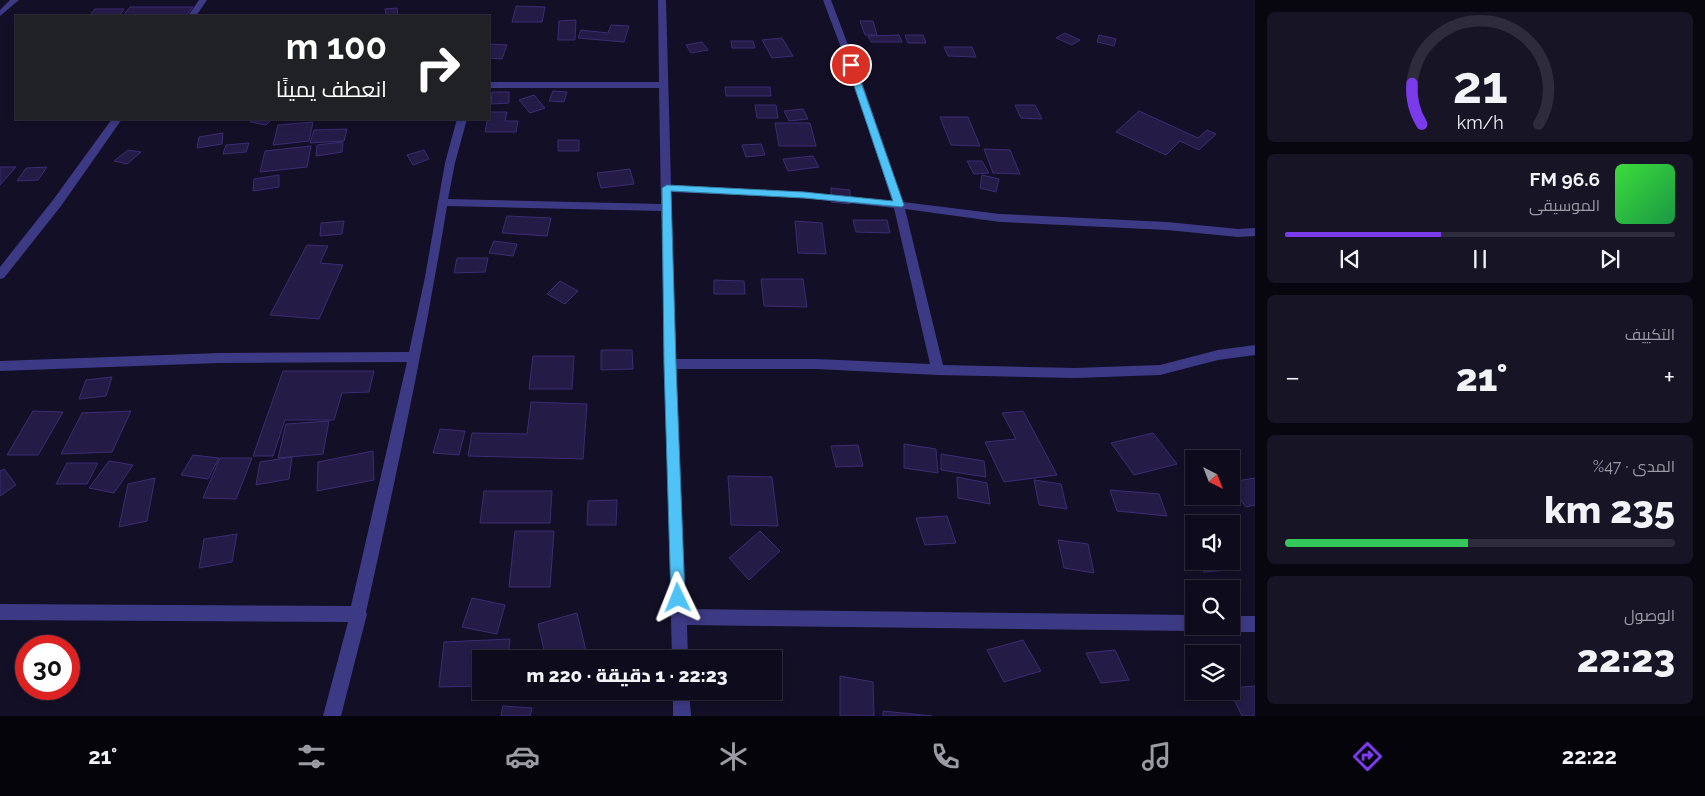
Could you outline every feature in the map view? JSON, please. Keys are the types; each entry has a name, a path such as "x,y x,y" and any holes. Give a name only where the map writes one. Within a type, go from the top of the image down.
{"street":[{"path":"0,14 15,0"},
{"path":"193,15 203,0"},
{"path":"662,0 670,364 680,650"},
{"path":"826,0 858,82 899,205 938,370"},
{"path":"490,85 665,85"},
{"path":"0,275 57,203 116,120"},
{"path":"332,716 359,614 428,290 442,202 462,120"},
{"path":"667,188 804,195 1000,218 1168,226 1238,233 1255,232"},
{"path":"442,202 666,208"},
{"path":"670,364 816,364 938,370 1075,373 1160,370 1218,355 1255,350"},
{"path":"0,366 219,358 413,358"},
{"path":"0,612 359,614"},
{"path":"678,618 1185,623"},
{"path":"1240,624 1255,624"},
{"path":"681,700 682,716"}],"building":[{"path":"516,6 545,7 542,22 512,22"},
{"path":"130,7 193,7 187,15 124,15"},
{"path":"397,8 398,15 386,15 385,9"},
{"path":"95,9 124,9 120,15 90,15"},
{"path":"576,20 575,40 558,40 559,21"},
{"path":"860,21 873,21 877,35 865,35"},
{"path":"611,25 629,26 624,42 578,38 581,30 608,33"},
{"path":"1065,33 1080,40 1072,45 1056,38"},
{"path":"899,35 902,42 871,42 868,36"},
{"path":"905,35 923,35 926,43 908,43"},
{"path":"1099,35 1116,39 1114,46 1097,42"},
{"path":"782,38 793,56 772,58 762,40"},
{"path":"731,41 753,41 755,48 732,48"},
{"path":"702,42 708,50 691,53 686,45"},
{"path":"490,44 507,45 502,59 490,58"},
{"path":"944,47 972,47 976,57 948,56"},
{"path":"725,87 770,87 771,96 726,96"},
{"path":"553,91 567,92 564,102 549,101"},
{"path":"492,92 509,92 509,103 491,104"},
{"path":"534,95 545,108 530,113 519,100"},
{"path":"755,105 776,105 778,118 757,118"},
{"path":"1015,105 1035,105 1042,119 1021,118"},
{"path":"803,109 808,119 789,121 784,111"},
{"path":"1139,111 1198,138 1207,130 1216,134 1199,150 1180,141 1166,155 1116,132"},
{"path":"490,112 507,112 505,121 518,121 516,132 485,132 487,120 490,120"},
{"path":"940,117 968,117 980,146 951,145"},
{"path":"252,120 271,120 266,125 250,122"},
{"path":"313,122 309,141 273,145 278,125"},
{"path":"775,123 810,123 816,146 779,146"},
{"path":"347,129 344,141 310,143 314,130"},
{"path":"223,133 222,144 197,148 199,137"},
{"path":"558,140 579,140 579,151 558,151"},
{"path":"343,142 342,152 316,156 317,145"},
{"path":"249,143 246,152 223,154 226,145"},
{"path":"761,144 765,155 746,157 742,145"},
{"path":"311,146 307,167 260,172 265,151"},
{"path":"984,149 1010,150 1020,174 993,173"},
{"path":"128,150 141,152 127,164 114,161"},
{"path":"424,150 429,159 413,165 407,155"},
{"path":"813,156 819,167 788,171 783,159"},
{"path":"967,161 982,161 989,173 974,174"},
{"path":"0,167 16,167 0,185"},
{"path":"47,167 38,180 17,181 26,168"},
{"path":"630,169 634,184 601,188 597,173"},
{"path":"279,175 279,187 253,191 254,179"},
{"path":"982,175 999,179 996,192 980,188"},
{"path":"831,188 850,190 850,204 831,202"},
{"path":"507,216 551,218 547,236 502,233"},
{"path":"853,220 887,220 890,233 856,232"},
{"path":"344,221 342,234 320,236 321,223"},
{"path":"795,221 822,223 826,254 798,253"},
{"path":"494,241 517,244 513,256 489,253"},
{"path":"307,245 328,246 320,263 343,265 319,319 270,315"},
{"path":"457,258 488,258 485,272 454,273"},
{"path":"761,279 803,279 807,307 764,306"},
{"path":"714,280 744,281 745,294 714,294"},
{"path":"560,281 578,291 565,304 547,294"},
{"path":"601,350 632,350 633,369 601,370"},
{"path":"533,356 574,356 572,389 529,389"},
{"path":"283,371 374,371 369,392 342,393 334,420 285,420 273,456 253,456"},
{"path":"112,377 106,396 79,399 86,380"},
{"path":"531,402 587,404 583,459 468,456 472,433 527,434"},
{"path":"33,411 63,412 38,455 7,455"},
{"path":"131,411 112,452 61,454 82,413"},
{"path":"1023,411 1057,475 1004,482 985,442 1016,439 1002,413"},
{"path":"329,421 323,454 278,458 286,424"},
{"path":"440,429 465,431 459,455 433,453"},
{"path":"1153,433 1177,464 1134,475 1111,443"},
{"path":"904,444 936,449 938,473 904,468"},
{"path":"858,445 863,466 836,467 831,446"},
{"path":"373,451 374,480 317,491 318,462"},
{"path":"941,454 984,461 986,477 941,470"},
{"path":"193,455 219,458 208,479 181,475"},
{"path":"292,457 289,479 256,485 260,462"},
{"path":"220,458 252,458 236,499 203,498"},
{"path":"109,461 133,465 114,493 89,488"},
{"path":"67,463 98,463 87,484 56,484"},
{"path":"4,469 16,485 0,496 0,471"},
{"path":"728,476 772,477 778,526 731,525"},
{"path":"957,477 987,483 990,504 958,498"},
{"path":"155,478 147,521 119,527 128,484"},
{"path":"1255,478 1255,505 1246,507 1240,499 1240,480"},
{"path":"1034,480 1061,484 1067,509 1039,505"},
{"path":"1110,490 1159,494 1167,516 1117,511"},
{"path":"484,491 552,491 550,523 480,523"},
{"path":"617,500 616,525 587,525 588,501"},
{"path":"947,516 956,543 925,545 916,518"},
{"path":"515,531 554,531 550,587 509,587"},
{"path":"760,531 780,551 749,580 729,558"},
{"path":"237,534 232,562 199,568 204,539"},
{"path":"1058,540 1088,544 1094,573 1064,568"},
{"path":"1203,570 1228,570 1204,572"},
{"path":"472,598 505,605 497,634 462,627"},
{"path":"577,613 586,650 544,650 538,624"},
{"path":"510,639 509,650 472,650 472,686 439,687 444,642"},
{"path":"1023,640 1041,671 1004,682 987,650"},
{"path":"1115,650 1129,680 1101,683 1086,653"},
{"path":"840,676 873,682 874,716 840,716"},
{"path":"1255,686 1255,716 1242,716 1234,700 1240,700 1240,687"},
{"path":"503,706 532,708 530,716 501,716"},
{"path":"883,711 932,716 883,716"}],"route":[{"path":"678,598 670,364 667,188 804,195 899,205 851,65"}]}
